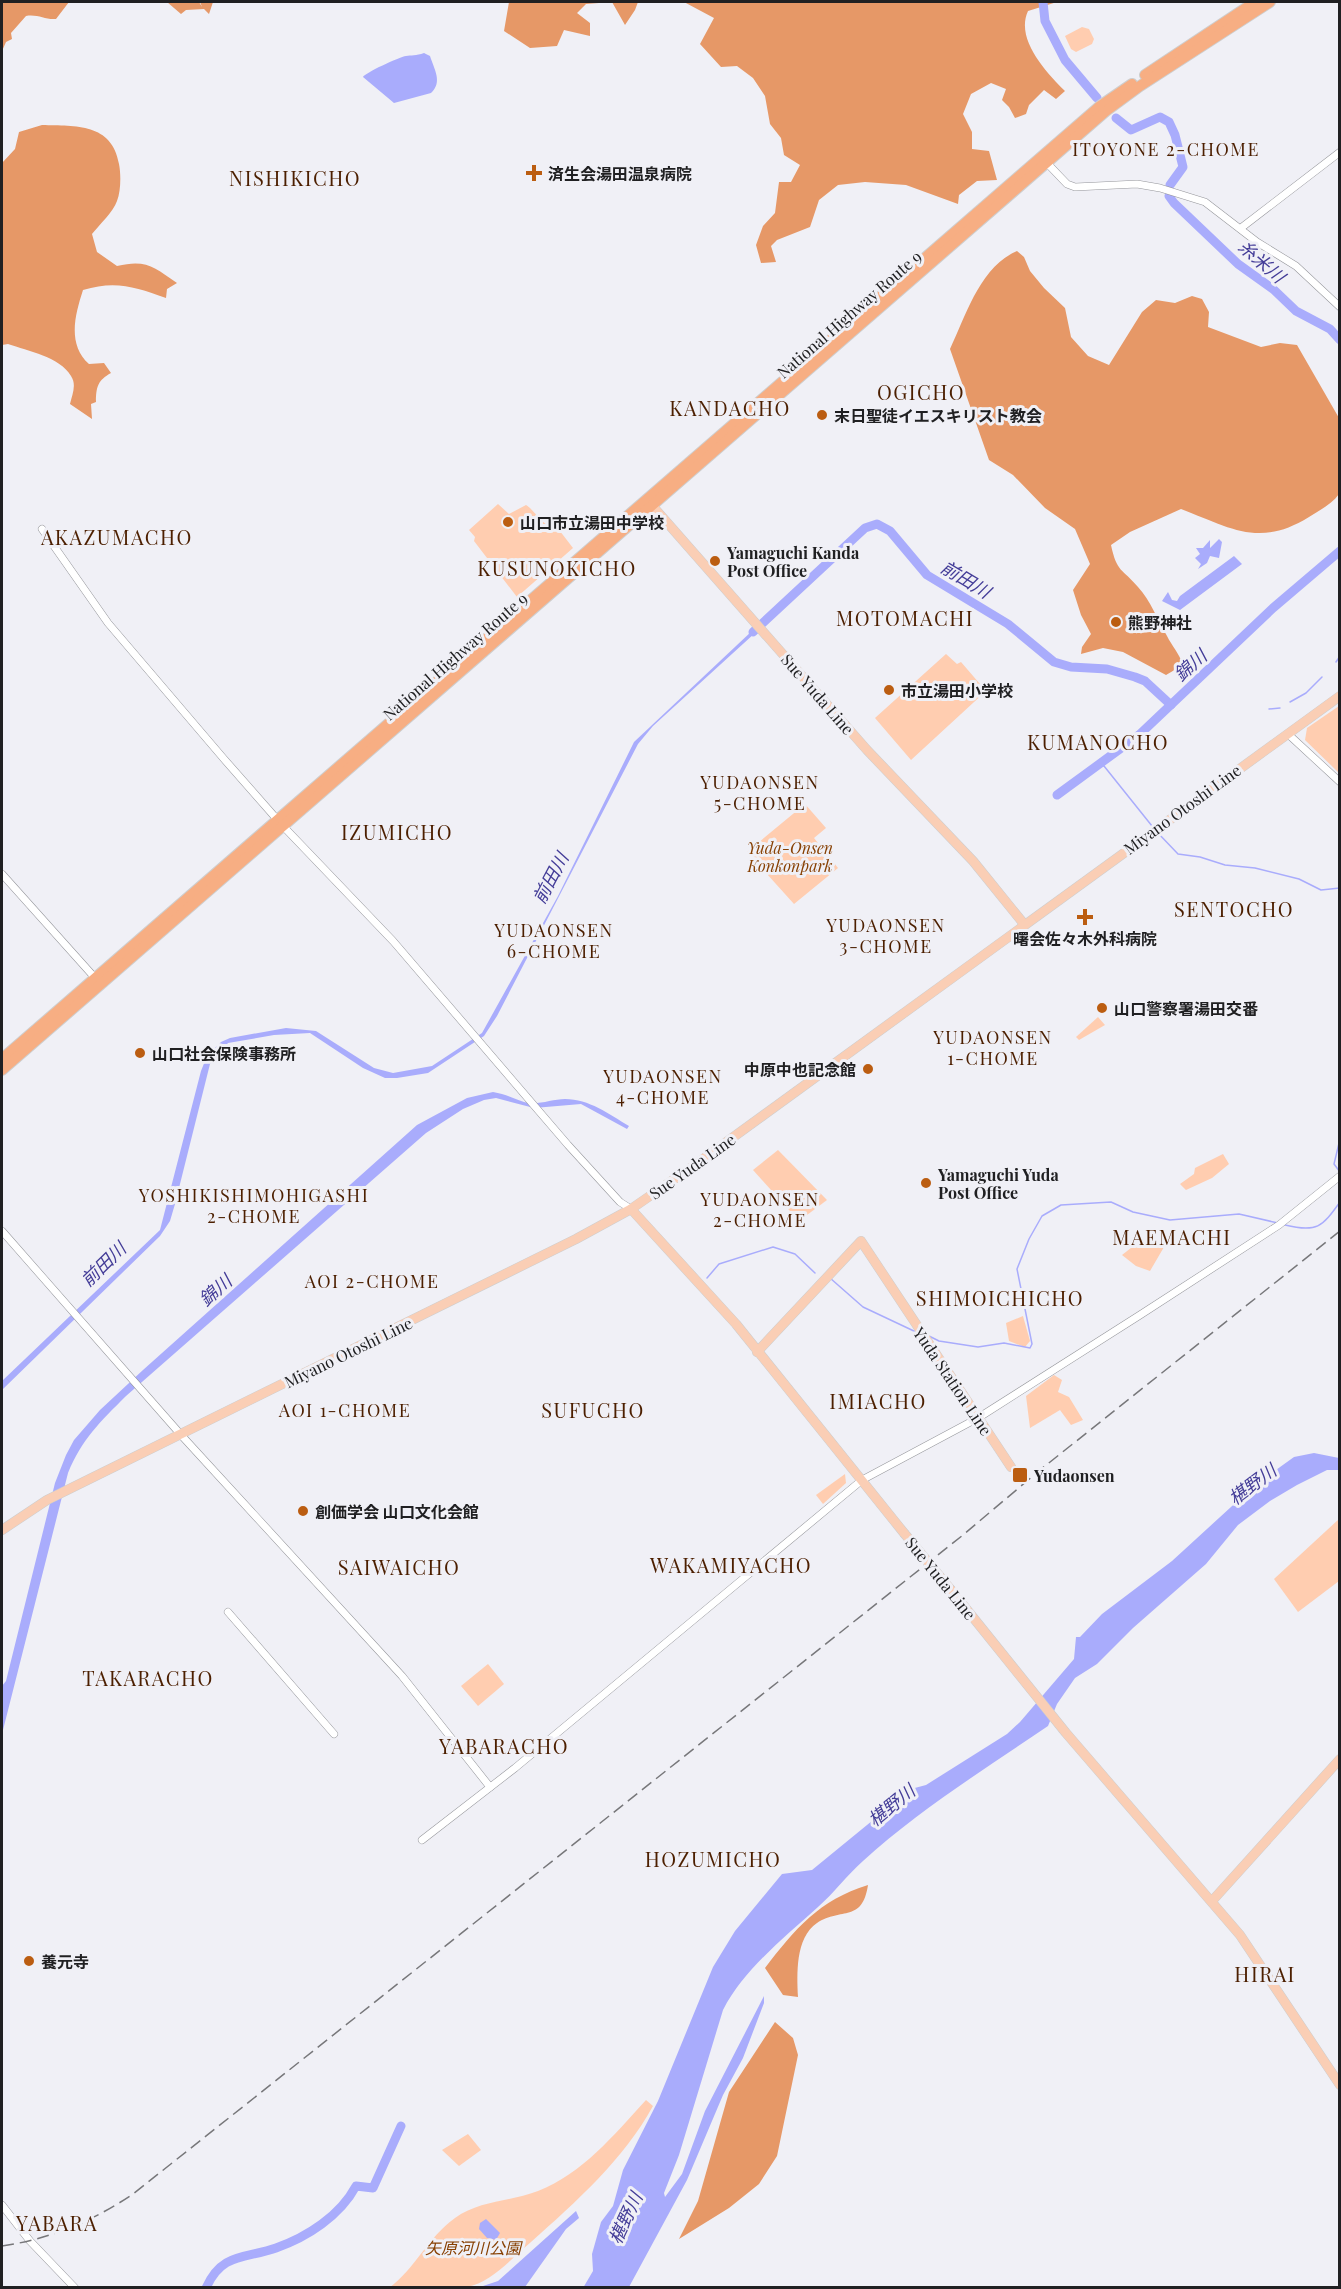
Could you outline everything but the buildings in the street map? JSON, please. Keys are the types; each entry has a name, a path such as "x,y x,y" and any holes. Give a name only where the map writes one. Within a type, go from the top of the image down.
{"highway":[{"name":"National Highway Route 9","path":"3,1064 1044,160 1100,106 1255,2"},
{"name":"National Highway Route 9","path":"1044,160 1140,86 1270,2"}],"main road":[{"name":"Sue Yuda Line","path":"650,502 867,750 972,861 1024,924 865,1043 631,1209 736,1324 1066,1733 1240,1935 1281,1993 1340,2085"},
{"name":"Miyano Otoshi Line","path":"1024,924 1340,696"},
{"name":"Miyano Otoshi Line","path":"2,1530 47,1500 182,1436 576,1239 631,1209"},
{"name":"Yuda Station Line","path":"757,1352 861,1241 1011,1467"},
{"path":"1212,1901 1340,1759"}],"street":[{"path":"1241,228 1340,152"},
{"path":"1044,160 1066,184 1075,187 1137,184 1197,199 1216,209 1307,275 1340,307"},
{"path":"42,529 108,623 280,822 393,941 539,1111 613,1194 631,1209"},
{"path":"1288,734 1340,782"},
{"path":"2,874 97,980"},
{"path":"422,1840 490,1787 862,1480 978,1418 1258,1239 1340,1176"},
{"path":"2,1231 182,1436 402,1676 490,1787"},
{"path":"228,1612 334,1734"},
{"path":"2,2205 30,2241 75,2288"}],"green space":[{"path":"1082,27 1089,29 1094,39 1092,44 1076,52 1071,49 1065,36"},
{"path":"498,504 509,514 526,505 546,524 553,522 573,548 517,597 474,541 475,537 469,530"},
{"path":"946,654 957,664 961,662 986,691 911,760 875,718"},
{"path":"1339,706 1339,773 1305,740 1307,728"},
{"name":"Yuda-Onsen Konkonpark","path":"805,804 826,828 814,838 838,868 794,904 747,852"},
{"path":"1098,1017 1105,1025 1079,1040 1076,1037"},
{"path":"778,1150 827,1200 799,1221 753,1170"},
{"path":"1223,1154 1229,1164 1212,1178 1186,1190 1180,1184 1194,1174 1195,1168"},
{"path":"1137,1238 1164,1247 1150,1271 1136,1266 1122,1255 1136,1244"},
{"path":"1023,1316 1030,1341 1025,1347 1009,1341 1006,1323"},
{"path":"1054,1375 1062,1380 1058,1392 1069,1397 1083,1420 1071,1425 1060,1410 1030,1428 1026,1396"},
{"path":"845,1474 846,1483 823,1504 816,1495"},
{"path":"1339,1519 1339,1581 1298,1612 1274,1579"},
{"path":"488,1664 504,1684 478,1706 461,1686"},
{"name":"矢原河川公園","path":"646,2100 653,2106 614,2162 565,2211 493,2275 476,2285 467,2287 389,2288 406,2272 437,2234 455,2218 485,2204 538,2191 569,2174 596,2152"},
{"path":"468,2134 481,2150 459,2166 442,2150"}],"shaded area":[{"path":"2,2 69,2 56,19 26,16 11,33 12,39 6,42 2,51"},
{"path":"167,2 199,2 202,7 200,2 213,2 209,14 204,9 186,10 181,14"},
{"path":"509,2 612,2 586,4 577,13 590,23 590,36 564,30 557,46 530,48 504,31"},
{"path":"612,2 638,2 625,25"},
{"path":"684,2 1057,2 1028,11 1025,22 1029,44 1034,54 1065,91 1056,99 1044,90 1029,105 1026,114 1015,118 1002,100 1006,89 991,83 971,94 963,114 972,132 972,149 989,151 997,180 977,181 959,195 958,204 906,185 865,182 838,185 819,200 810,227 777,240 771,246 776,262 761,263 756,245 763,226 775,213 779,182 791,182 800,165 784,155 781,138 770,124 765,96 753,78 737,66 721,67 700,44 714,18"},
{"path":"42,125 91,130 101,134 109,141 115,151 120,168 119,192 113,209 92,234 97,252 117,266 143,264 177,283 167,289 166,298 115,285 83,290 77,309 75,329 78,348 89,364 104,363 111,373 99,384 96,402 91,404 92,419 70,404 74,383 66,369 52,359 34,352 8,344 2,345 2,163 15,149 19,132"},
{"path":"1017,251 1024,257 1030,271 1044,288 1065,308 1071,337 1088,356 1109,365 1142,312 1156,300 1175,303 1192,296 1202,299 1209,312 1208,327 1261,347 1280,343 1297,345 1339,418 1339,494 1329,504 1309,517 1275,532 1260,533 1230,528 1181,509 1130,532 1111,545 1118,566 1147,598 1183,665 1166,675 1123,652 1103,648 1081,654 1082,647 1091,634 1081,615 1073,590 1090,564 1075,529 1045,508 1013,475 989,460 950,349 968,307 984,280 1004,258"},
{"path":"868,1885 865,1897 856,1910 826,1918 810,1930 801,1947 799,1957 798,1997 783,1995 765,1968 809,1918 835,1899"},
{"path":"775,2022 793,2038 798,2055 777,2156 759,2184 729,2208 679,2239 698,2201 729,2092"}],"water":[{"path":"424,53 430,56 437,80 435,89 431,93 394,103 363,77 397,59"},
{"path":"1219,539 1222,542 1219,558 1210,556 1207,563 1198,569 1201,564 1195,558 1200,554 1196,548 1203,548 1210,540 1210,548"},
{"path":"1234,556 1242,564 1180,610 1162,601 1168,592 1172,600 1177,601 1180,596"},
{"path":"753,630 755,633 653,726 638,744 497,1016 484,1036 428,1073 397,1078 385,1078 363,1068 310,1033 274,1035 228,1043 210,1064 170,1221 160,1236 2,1390 2,1381 160,1230 201,1071 207,1056 221,1042 230,1038 286,1028 316,1031 374,1068 393,1073 432,1066 482,1033 558,896 634,742"},
{"path":"493,1092 529,1103 565,1099 582,1102 599,1108 629,1126 627,1129 581,1104 534,1108 496,1098 484,1100 463,1109 426,1133 126,1396 100,1423 79,1450 68,1473 2,1734 2,1686 6,1681 55,1483 74,1440 100,1410 143,1370 417,1125 467,1098"},
{"name":"椹野川","path":"1314,1453 1339,1458 1339,1470 1327,1470 1297,1485 1270,1501 1238,1525 1206,1564 1133,1628 1097,1664 1075,1678 1057,1704 1048,1726 953,1790 884,1842 753,1968 723,2010 679,2155 664,2193 665,2197 682,2174 705,2111 764,1996 764,2003 743,2058 723,2095 687,2180 629,2287 583,2288 593,2271 592,2254 601,2222 613,2206 623,2170 658,2101 713,1967 735,1931 782,1874 812,1870 911,1789 926,1785 1007,1734 1074,1659 1076,1637 1080,1637 1102,1614 1172,1561 1255,1485 1294,1457"},
{"path":"576,2211 579,2218 566,2229 525,2287 480,2287 498,2281"},
{"path":"486,2219 500,2233 496,2240 487,2238 479,2229 480,2223"}],"waterway":[{"name":"糸米川","path":"1043,2 1045,21 1065,60 1097,98"},
{"name":"糸米川","path":"1116,118 1131,130 1160,117 1169,122 1175,135 1183,167 1170,185"},
{"name":"糸米川","path":"1169,196 1238,264 1273,289 1296,311 1330,329 1340,340"},
{"name":"前田川","path":"753,632 865,528 877,524 890,531 927,575 1008,624 1054,662 1071,667 1107,669 1135,677 1145,681 1171,705"},
{"name":"錦川","path":"1057,795 1139,735 1273,608 1340,551"},
{"path":"1336,662 1340,656"},
{"path":"1290,702 1306,693 1322,677"},
{"path":"1269,709 1280,708"},
{"path":"1095,766 1104,766 1152,826"},
{"path":"1157,832 1178,854 1200,857 1225,865 1255,868 1299,879 1321,890 1340,888"},
{"path":"1340,1139 1334,1164 1340,1172"},
{"path":"929,1336 939,1341 978,1347 1004,1343 1030,1348 1032,1344 1017,1269 1029,1239 1042,1216 1061,1205 1111,1202 1133,1212 1170,1220 1239,1214 1278,1223"},
{"path":"1285,1225 1305,1228 1318,1226 1340,1202"},
{"path":"707,1278 719,1264 773,1247 795,1254 815,1273"},
{"path":"830,1278 863,1307 916,1332"},
{"path":"206,2288 212,2276 227,2262 276,2248 299,2238 332,2216 356,2186 373,2188 401,2126"}],"railway":[{"path":"2,2246 54,2234 102,2213 133,2194 963,1535 1040,1470 1340,1231"}],"place":[{"name":"済生会湯田温泉病院","path":"534,173"},
{"name":"末日聖徒イエスキリスト教会","path":"822,415"},
{"name":"山口市立湯田中学校","path":"508,522"},
{"name":"Yamaguchi Kanda Post Office","path":"715,561"},
{"name":"熊野神社","path":"1116,622"},
{"name":"市立湯田小学校","path":"889,690"},
{"name":"曙会佐々木外科病院","path":"1085,917"},
{"name":"山口警察署湯田交番","path":"1102,1008"},
{"name":"山口社会保険事務所","path":"140,1053"},
{"name":"中原中也記念館","path":"868,1069"},
{"name":"Yamaguchi Yuda Post Office","path":"926,1183"},
{"name":"Yudaonsen","path":"1020,1475"},
{"name":"創価学会 山口文化会館","path":"303,1511"},
{"name":"養元寺","path":"29,1961"}],"district":[{"name":"ITOYONE 2-CHOME","path":"1166,149"},
{"name":"NISHIKICHO","path":"295,177"},
{"name":"OGICHO","path":"921,391"},
{"name":"KANDACHO","path":"730,407"},
{"name":"AKAZUMACHO","path":"117,536"},
{"name":"KUSUNOKICHO","path":"557,567"},
{"name":"MOTOMACHI","path":"905,617"},
{"name":"KUMANOCHO","path":"1098,741"},
{"name":"YUDAONSEN 5-CHOME","path":"760,792"},
{"name":"IZUMICHO","path":"397,831"},
{"name":"SENTOCHO","path":"1234,908"},
{"name":"YUDAONSEN 3-CHOME","path":"886,935"},
{"name":"YUDAONSEN 6-CHOME","path":"554,940"},
{"name":"YUDAONSEN 1-CHOME","path":"993,1047"},
{"name":"YUDAONSEN 4-CHOME","path":"663,1086"},
{"name":"YOSHIKISHIMOHIGASHI 2-CHOME","path":"254,1205"},
{"name":"YUDAONSEN 2-CHOME","path":"760,1209"},
{"name":"MAEMACHI","path":"1172,1236"},
{"name":"AOI 2-CHOME","path":"372,1281"},
{"name":"SHIMOICHICHO","path":"1000,1297"},
{"name":"IMIACHO","path":"878,1400"},
{"name":"SUFUCHO","path":"593,1409"},
{"name":"AOI 1-CHOME","path":"345,1410"},
{"name":"WAKAMIYACHO","path":"731,1564"},
{"name":"SAIWAICHO","path":"399,1566"},
{"name":"TAKARACHO","path":"148,1677"},
{"name":"YABARACHO","path":"504,1745"},
{"name":"HOZUMICHO","path":"713,1858"},
{"name":"HIRAI","path":"1265,1973"},
{"name":"YABARA","path":"57,2222"}]}
